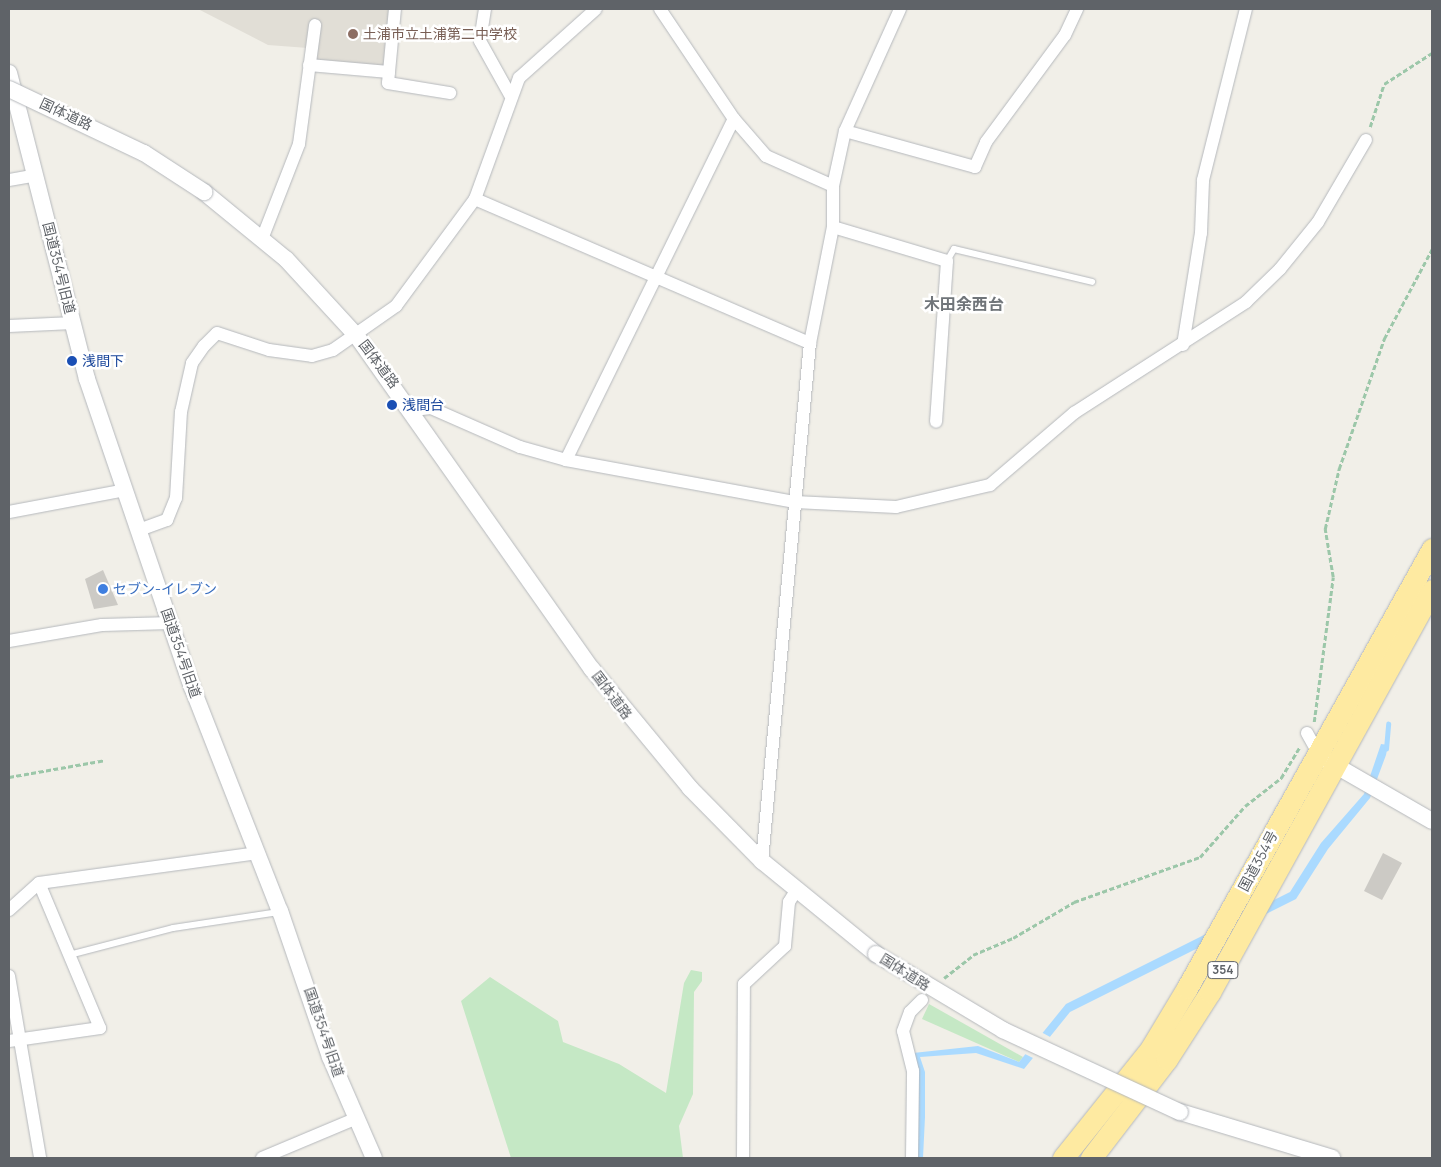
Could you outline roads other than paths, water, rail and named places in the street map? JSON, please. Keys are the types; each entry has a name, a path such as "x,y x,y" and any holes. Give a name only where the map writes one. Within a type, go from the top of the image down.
{"highway":[{"name":"国道354号","path":"1064,1158 1151,1048 1312,742 1432,549"},
{"name":"国道354号","path":"1091,1158 1167,1060 1210,992 1432,590"}],"street":[{"path":"395,9 388,83 450,93"},
{"path":"485,9 480,41 510,95"},
{"path":"139,530 167,520 173,505 181,466 181,412 192,363 217,333 269,350 312,356 356,335 396,306 475,199 510,95 536,59 596,9"},
{"path":"660,9 734,119 766,156 833,186"},
{"path":"762,861 810,343 833,227 833,186 844,130 900,9"},
{"path":"844,130 975,168 986,142 1065,35 1077,9"},
{"path":"1183,345 1201,233 1203,180 1246,9"},
{"path":"262,238 298,144 315,25"},
{"path":"309,65 389,72"},
{"name":"国道354号旧道","path":"9,73 14,105 36,176 73,324 125,490 171,623 280,911 330,1057 374,1158"},
{"name":"国体道路","path":"9,89 144,153 204,192 262,238 311,283 356,335 413,410 632,722 762,861 796,890 876,954 1003,1030 1180,1112 1332,1158"},
{"path":"566,460 655,275 734,119"},
{"path":"413,410 431,408 520,447 566,460 795,502 896,507 990,485 1074,413 1183,345 1246,302 1280,269 1318,222 1366,140"},
{"path":"9,180 36,176"},
{"path":"475,199 810,343"},
{"path":"833,227 947,261 936,422"},
{"path":"9,326 73,324"},
{"path":"9,512 125,490"},
{"path":"9,641 102,625 171,623"},
{"path":"1312,742 1335,768 1432,821"},
{"path":"9,910 40,883 258,853"},
{"path":"14,1040 100,1028 68,956 40,883"},
{"path":"743,1158 744,984 785,946 789,902 796,890"},
{"path":"9,976 14,1040 40,1158"},
{"path":"912,1158 913,1070 903,1031 910,1012 922,1000"},
{"path":"262,1158 357,1118"}],"lane":[{"path":"947,261 954,249 1092,282"},
{"path":"68,956 174,928 280,911"}],"water":[{"path":"1381,744 1388,745 1386,755 1370,798 1328,849 1296,899 1070,1012 1024,1069 976,1053 920,1057 925,1072 923,1158 915,1158 913,1053 978,1046 1019,1062 1066,1004 1290,892 1321,843 1364,794"}],"waterway":[{"path":"1386,749 1388,724"}],"place":[{"name":"土浦市立土浦第二中学校","path":"353,34"},
{"name":"浅間下","path":"72,361"},
{"name":"浅間台","path":"392,405"},
{"name":"セブン-イレブン","path":"103,589"}],"district":[{"name":"木田余西台","path":"964,304"}]}
